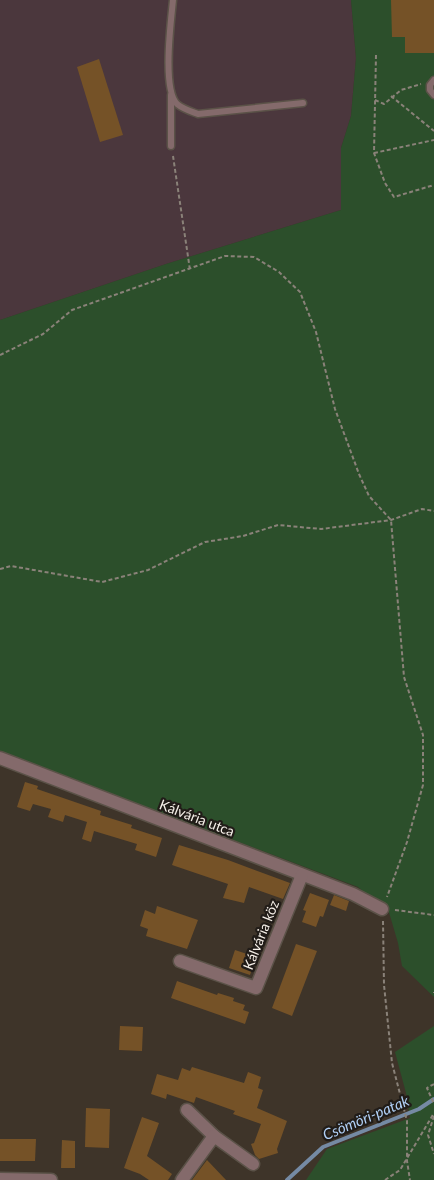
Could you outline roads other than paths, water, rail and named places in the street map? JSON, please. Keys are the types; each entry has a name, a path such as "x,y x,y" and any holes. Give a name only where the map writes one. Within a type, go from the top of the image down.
{"street":[{"name":"Kálvária utca","path":"0,758 353,894 382,909"},
{"name":"Kálvária köz","path":"180,961 256,988 302,875"},
{"path":"187,1110 214,1136 253,1164"},
{"path":"182,1180 214,1136"},
{"path":"0,1179 51,1180"}],"lane":[{"path":"171,146 169,49 173,0"},
{"path":"432,82 430,90 434,94"},
{"path":"171,91 176,102 184,109 198,114 303,103"}],"waterway":[{"name":"Csömöri-patak","path":"287,1180 323,1147 419,1109 434,1099"}]}
